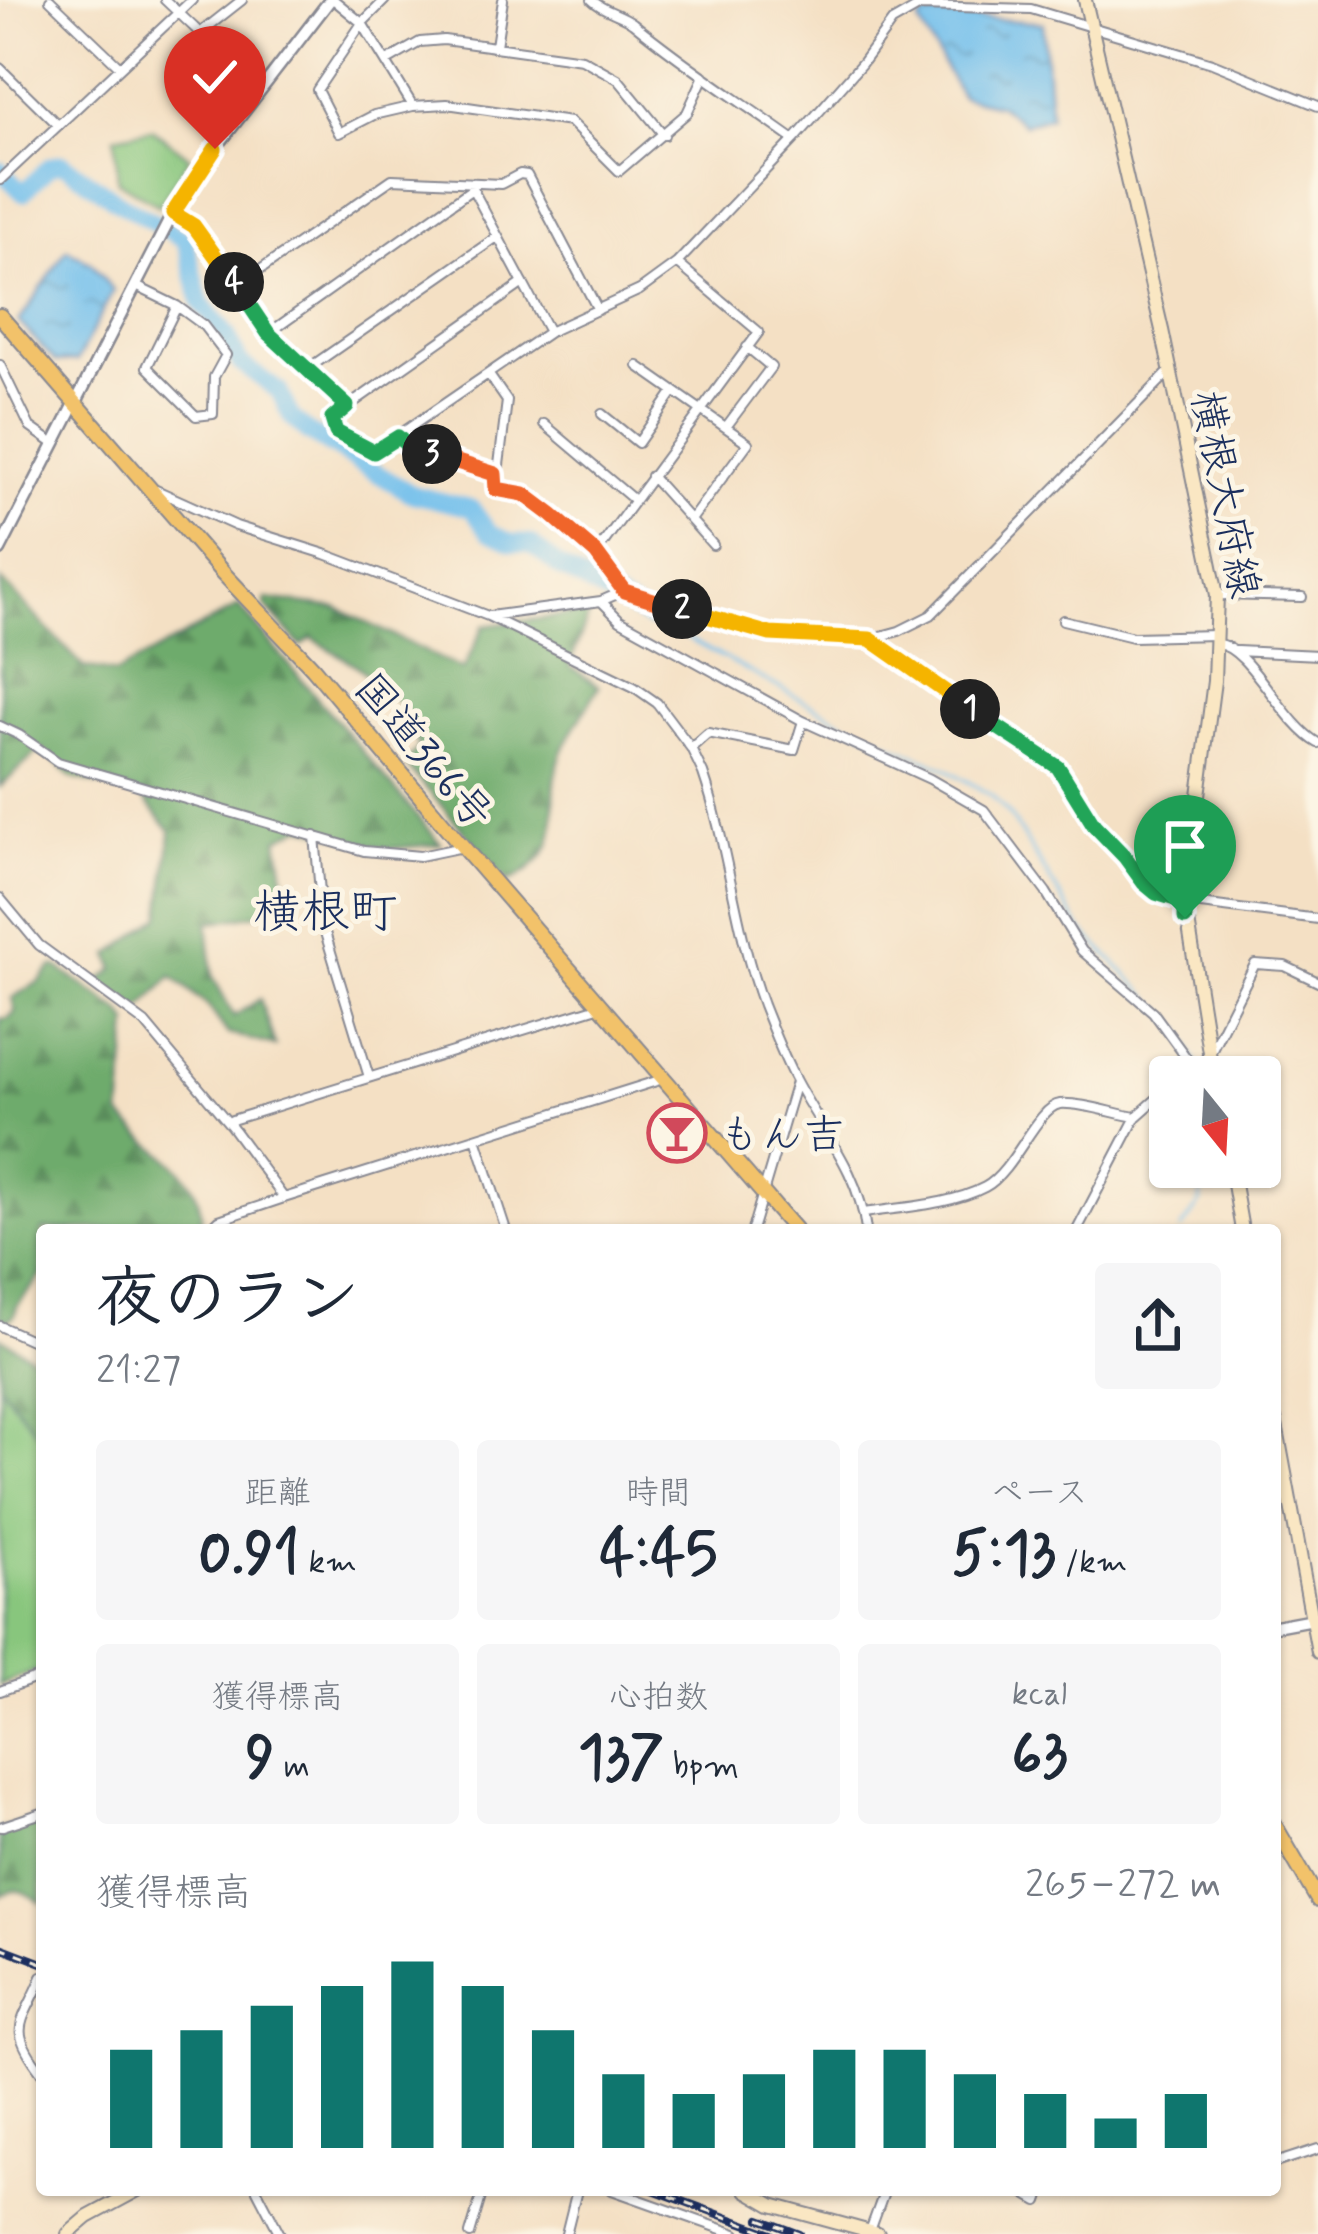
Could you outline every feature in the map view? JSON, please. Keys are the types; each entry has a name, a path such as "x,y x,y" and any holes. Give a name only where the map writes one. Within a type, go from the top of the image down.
{"highway":[{"name":"国道366号","path":"0,316 223,573 313,668 790,1224"},
{"path":"1281,1836 1318,1900"}],"main road":[{"name":"横根大府線","path":"1085,0 1217,595 1218,639 1185,902 1209,1055"},
{"path":"1235,1188 1242,1224"},
{"path":"1281,1449 1318,1652"},
{"path":"68,2234 122,2196"},
{"path":"756,2196 772,2205 874,2233"}],"street":[{"path":"50,0 120,67"},
{"path":"165,0 200,32 242,0"},
{"path":"0,179 192,0"},
{"path":"0,550 172,216 215,149 332,0 362,23 413,106"},
{"path":"385,0 362,23 317,90 339,133 374,115 447,104 570,122 619,171 687,113 704,76"},
{"path":"496,46 503,0"},
{"path":"592,0 629,19 656,45 794,140"},
{"path":"524,284 347,406 332,419 336,432 374,452 549,332 640,290 677,263 794,140 892,22 920,6 1031,9 1211,63 1318,106"},
{"path":"387,61 420,42 444,40 599,66 618,79 664,135"},
{"path":"0,68 58,124"},
{"path":"237,286 392,179 501,184 520,174 527,175 598,310"},
{"path":"470,185 549,332"},
{"path":"268,333 470,185"},
{"path":"172,216 194,226 268,333 347,406"},
{"path":"306,370 497,237"},
{"path":"596,553 759,332 677,263"},
{"path":"136,286 176,307 202,326 226,356 214,377 213,414 196,416 147,367 176,307"},
{"path":"726,428 771,368 747,347"},
{"path":"0,365 30,427 55,444"},
{"path":"638,366 748,443 691,520"},
{"path":"489,375 507,401 496,489 524,494 596,553 623,591 770,634 870,639 931,615 1170,370"},
{"path":"602,414 638,442 674,391"},
{"path":"544,424 634,500"},
{"path":"398,437 409,447 495,474"},
{"path":"651,476 713,544"},
{"path":"151,488 236,526 488,616 634,687 657,703 692,748 710,793 744,949 796,1082 841,1152 865,1224"},
{"path":"488,616 604,600 623,591"},
{"path":"1217,595 1302,597"},
{"path":"604,600 606,610 620,620 803,721 930,779 984,810 1046,892 1082,952 1153,1012 1185,1056"},
{"path":"1063,620 1133,637 1218,639 1237,651 1300,733 1318,742"},
{"path":"870,639 1058,767 1094,825 1156,893 1185,902 1318,919"},
{"path":"1237,651 1318,655"},
{"path":"692,748 708,733 794,750 803,721"},
{"path":"0,726 58,762 335,844 420,856 463,847"},
{"path":"315,836 323,926 369,1078"},
{"path":"0,898 39,946 146,1023 284,1198"},
{"path":"1209,1055 1255,964 1285,966 1318,982"},
{"path":"231,1126 232,1120 602,1006"},
{"path":"215,1224 665,1079"},
{"path":"754,1224 796,1082"},
{"path":"864,1213 983,1189 1024,1146 1042,1115 1060,1104 1136,1117"},
{"path":"1080,1224 1136,1117 1149,1106"},
{"path":"476,1138 504,1224"},
{"path":"0,1326 36,1343"},
{"path":"1281,1625 1315,1619"},
{"path":"0,1691 36,1678"},
{"path":"0,1827 36,1815"},
{"path":"36,1992 19,2035 36,2065"},
{"path":"1281,2161 1318,2149"},
{"path":"260,2196 280,2234"},
{"path":"470,2234 481,2196"},
{"path":"566,2234 576,2196"},
{"path":"629,2196 736,2234"},
{"path":"874,2233 883,2196"}],"green space":[{"path":"152,129 190,157 159,206 118,181 115,136"},
{"path":"1,580 84,667 116,673 239,606 441,844 387,849 302,826 278,839 285,882 263,913 208,923 213,977 234,1016 260,999 275,1046 228,1034 208,1006 172,976 140,1010 98,982 115,969 110,955 161,916 171,832 140,794 72,778 42,748 0,787"},
{"path":"266,599 337,608 463,670 484,626 590,612 569,666 599,686 559,761 553,828 542,856 508,882 404,763 419,748 404,708 357,666 312,638 301,646 265,605"},
{"path":"57,967 121,1012 129,1023 121,1115 186,1176 195,1191 201,1224 36,1224 36,1282 6,1321 0,1317 0,1019 15,1012 12,998"},
{"path":"0,1337 36,1359 36,1431 0,1386"},
{"path":"0,1386 36,1431 36,1671 0,1685"},
{"path":"36,1818 36,1899 17,1891 1,1896 0,1830"}],"water":[{"path":"925,16 1043,23 1050,116 1024,124 999,105 962,97 919,22"},
{"path":"67,249 91,263 113,291 77,361 56,362 19,322"}],"waterway":[{"path":"0,170 23,193 50,166 62,163 185,240 201,303 227,335 240,363 279,391 291,417 309,433 412,494 471,508 489,532 512,543 531,544 559,567 649,618"},
{"path":"649,618 992,796 1010,815 1080,928 1181,1029 1193,1056"},
{"path":"1185,1224 1200,1203 1201,1188"}],"railway":[{"path":"0,1947 36,1961"},
{"path":"669,2196 772,2234"},
{"path":"760,2219 800,2234"}],"place":[{"name":"もん吉","path":"677,1133"}],"district":[{"name":"横根町","path":"325,910"}],"route":[{"path":"215,149 173,213 194,226 268,333 347,406 332,419 336,432 374,452 398,437 409,447 495,474 496,489 524,494 552,515 596,553 624,591 770,634 870,639 1058,767 1094,825 1144,883 1156,893 1185,902 1185,918"}]}
